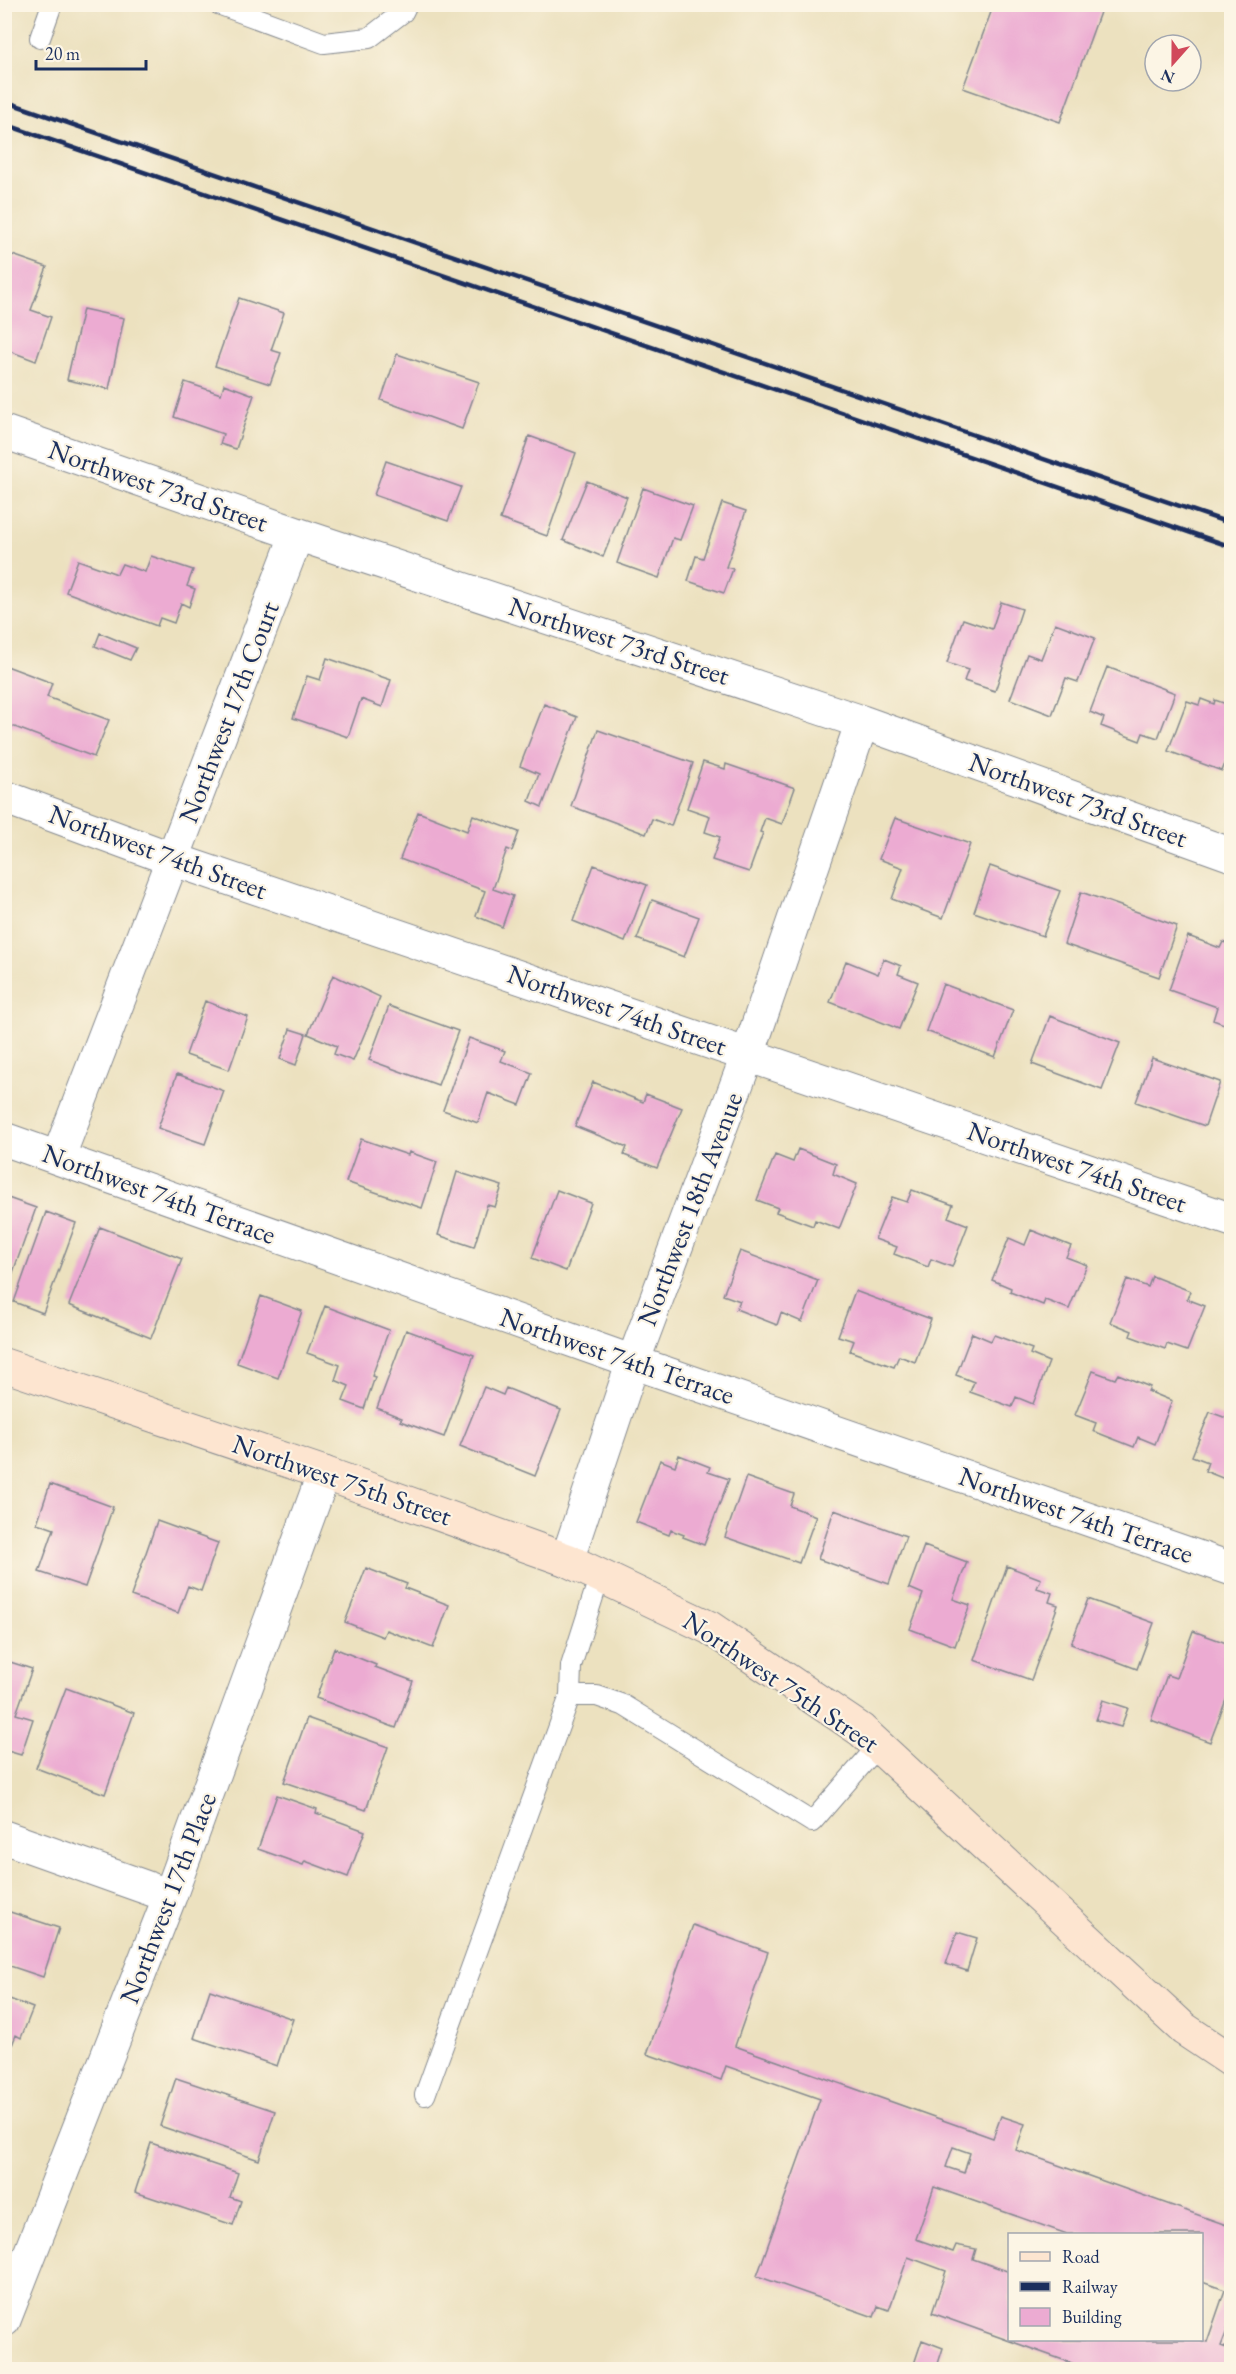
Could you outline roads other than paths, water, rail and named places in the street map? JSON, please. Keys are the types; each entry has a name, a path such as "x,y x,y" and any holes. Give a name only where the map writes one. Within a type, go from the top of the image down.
{"street":[{"name":"Northwest 73rd Street","path":"4,432 297,534 862,722 1232,855"},
{"name":"Northwest 17th Court","path":"58,1158 297,534"},
{"name":"Northwest 18th Avenue","path":"567,1560 633,1362 748,1054 862,722"},
{"name":"Northwest 74th Street","path":"4,797 172,859 1232,1220"},
{"name":"Northwest 74th Terrace","path":"4,1139 633,1362 1232,1569"},
{"name":"Northwest 75th Street","path":"4,1365 324,1473 567,1560 710,1628 861,1730 1184,2029 1232,2061"},
{"name":"Northwest 17th Place","path":"5,2319 170,1896 324,1473"},
{"path":"4,1837 170,1896"}],"lane":[{"path":"40,38 52,4"},
{"path":"218,4 324,43 369,38 403,12 407,4"},
{"path":"425,2095 570,1696 571,1666 600,1575"},
{"path":"570,1696 597,1696 623,1705 812,1822 878,1746"}],"railway":[{"path":"4,101 1232,524"},
{"path":"4,124 1232,547"}]}
